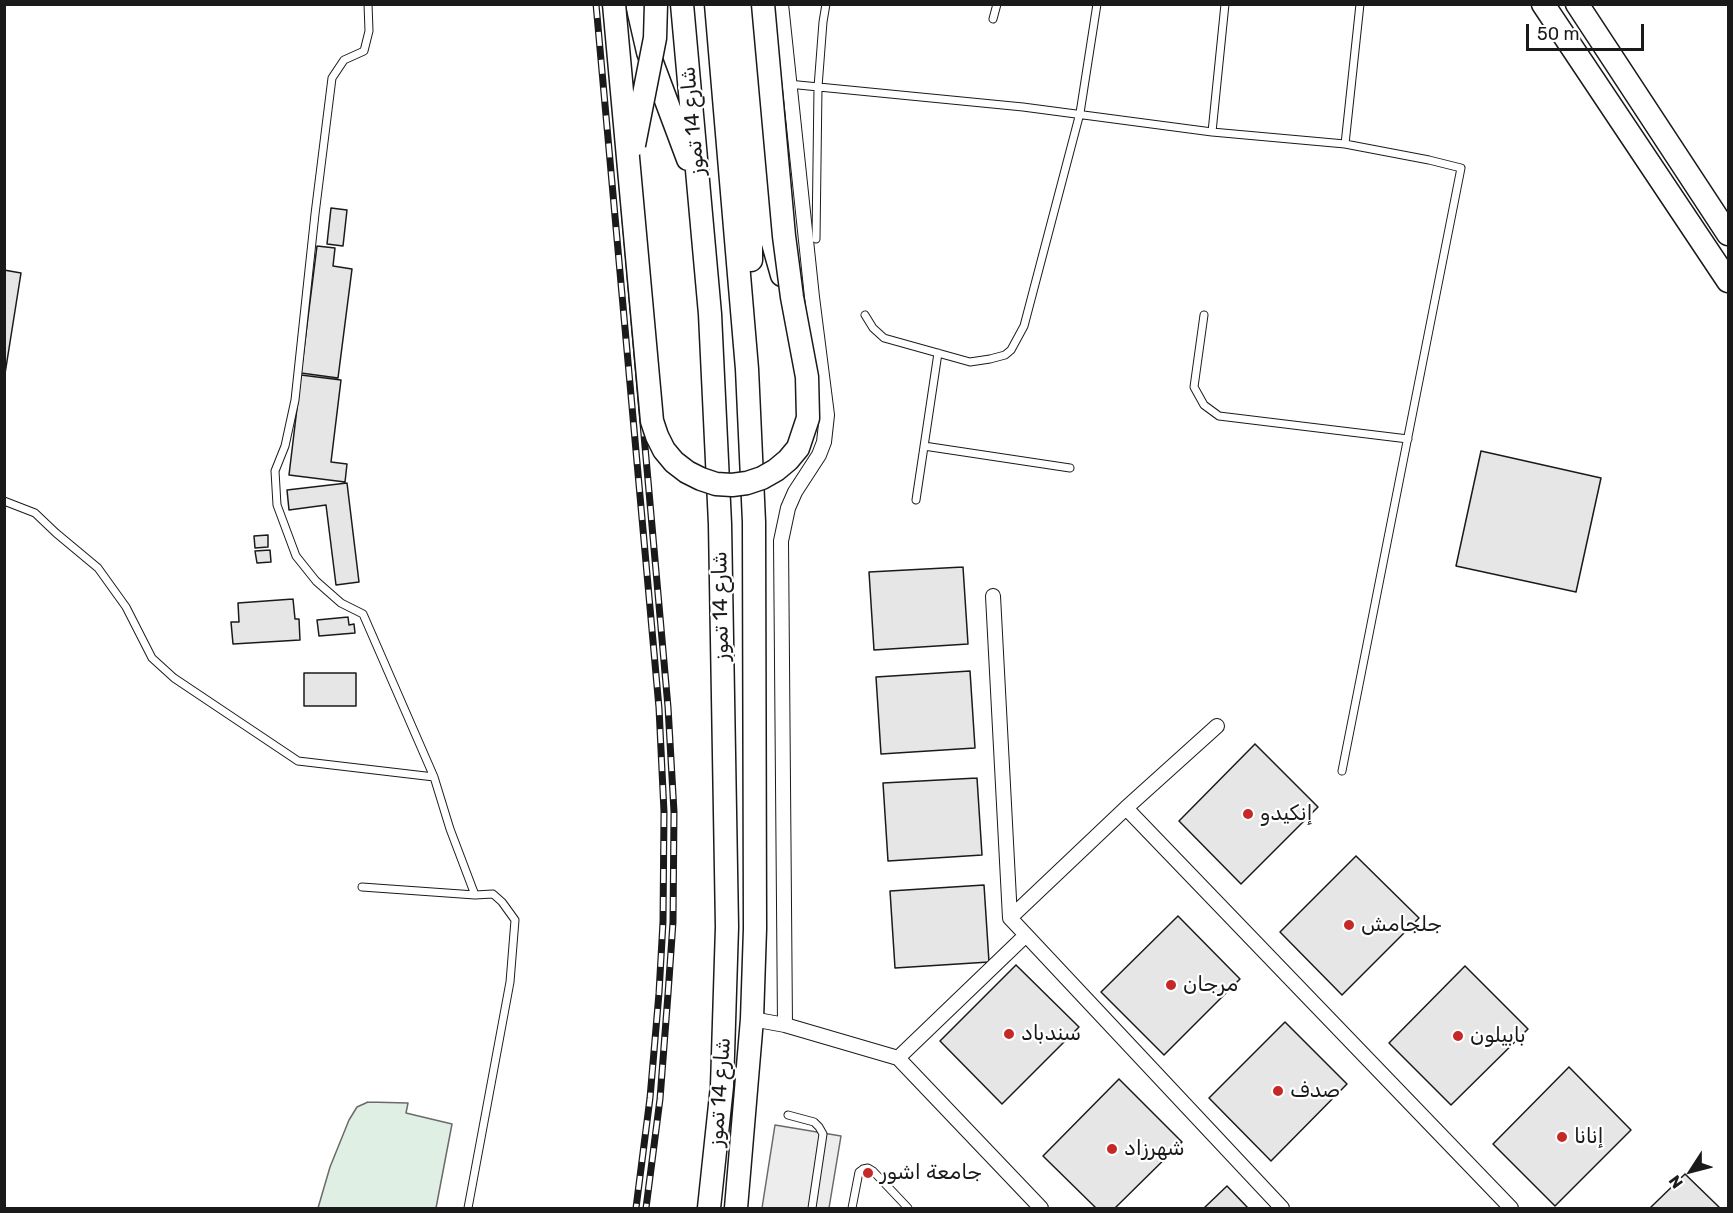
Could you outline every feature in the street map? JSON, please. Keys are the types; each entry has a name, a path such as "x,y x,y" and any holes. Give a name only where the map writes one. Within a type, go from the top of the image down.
{"main road":[{"path":"614,4 652,421 664,450 674,462 701,479 724,484 747,483 776,471 798,448 808,418 808,386 804,352 788,267 763,4"},
{"path":"637,4 648,52 692,171 702,214"},
{"path":"632,206 631,163 655,38 656,4"},
{"name":"شارع 14 تموز","path":"682,4 710,314 720,524 727,927 722,1086 709,1209"},
{"name":"شارع 14 تموز","path":"716,4 747,369 754,522 756,839 752,1019 736,1209"},
{"path":"732,4 752,227 746,317 747,369"},
{"path":"748,4 769,229 804,352"},
{"path":"1543,4 1728,281"},
{"path":"1577,4 1728,234"}],"street":[{"path":"781,4 812,297 828,415 824,442 819,455 788,508 781,541 785,1025"},
{"path":"993,596 1010,918 1282,1209"},
{"path":"1010,918 1217,726"},
{"path":"1126,808 1511,1209"},
{"path":"898,1058 1026,935"},
{"path":"752,1019 785,1025 898,1058 1041,1209"}],"lane":[{"path":"368,4 369,32 364,51 344,60 332,78 295,400 285,446 275,471 277,505 296,556 316,581 341,603 363,614 434,777 450,829 475,895"},
{"path":"816,239 818,87 826,4"},
{"path":"993,20 997,4"},
{"path":"865,315 884,338 970,363 1005,355 1017,342 1024,326 1080,113 1097,4"},
{"path":"1212,132 1225,4"},
{"path":"1345,144 1360,4"},
{"path":"788,84 1080,113 1212,132 1345,144 1461,168 1342,771"},
{"path":"1204,315 1194,387 1204,405 1219,416 1408,439"},
{"path":"916,500 938,353"},
{"path":"924,446 1070,468"},
{"path":"4,501 35,513 98,568 126,607 152,658 174,678 298,761 434,777"},
{"path":"363,887 475,895 493,894 515,920 510,982 468,1209"},
{"path":"788,1114 814,1122 823,1134 813,1209"},
{"path":"852,1209 860,1172 868,1168 908,1209"}],"green space":[{"path":"368,1102 408,1103 406,1113 452,1124 436,1208 318,1208 330,1167 349,1120 357,1107"}],"shaded area":[{"path":"775,1125 841,1136 829,1208 762,1208"}],"building":[{"path":"331,208 347,210 343,246 327,244"},
{"path":"317,246 335,248 333,266 352,269 338,378 301,373"},
{"path":"4,270 21,273 4,380"},
{"path":"301,375 341,380 331,462 347,464 345,482 289,475"},
{"path":"1481,451 1601,478 1576,592 1456,566"},
{"path":"347,483 359,582 336,585 326,505 289,510 287,490"},
{"path":"268,535 268,547 255,548 254,536"},
{"path":"270,550 271,562 257,563 255,551"},
{"path":"963,567 968,644 874,650 869,572"},
{"path":"293,599 295,619 299,619 300,640 233,644 231,622 239,622 238,603"},
{"path":"348,617 349,625 354,624 355,633 319,636 317,620"},
{"path":"970,671 975,748 881,754 876,677"},
{"path":"304,673 356,673 356,706 304,706"},
{"name":"إنكيدو","path":"1255,744 1318,807 1241,884 1179,821"},
{"path":"977,778 982,855 888,861 883,783"},
{"name":"جلجامش","path":"1356,856 1419,918 1342,995 1280,932"},
{"path":"984,885 989,962 895,968 890,891"},
{"name":"مرجان","path":"1178,916 1240,979 1164,1055 1101,992"},
{"name":"سندباد","path":"1016,965 1079,1027 1002,1104 940,1041"},
{"name":"بابيلون","path":"1465,966 1528,1029 1451,1105 1389,1043"},
{"name":"صدف","path":"1285,1022 1347,1084 1271,1161 1209,1098"},
{"name":"إنانا","path":"1569,1067 1631,1130 1555,1206 1493,1144"},
{"name":"شهرزاد","path":"1119,1079 1182,1142 1115,1208 1096,1208 1043,1156"},
{"path":"1685,1174 1720,1208 1650,1208"},
{"path":"1227,1186 1248,1208 1204,1208"}],"railway":[{"path":"596,4 659,708 664,812 663,922 659,993 650,1098 636,1208"},
{"path":"606,4 668,707 674,812 673,922 668,994 660,1099 646,1208"}],"place":[{"name":"إنكيدو","path":"1248,814"},
{"name":"جلجامش","path":"1349,925"},
{"name":"مرجان","path":"1171,985"},
{"name":"سندباد","path":"1009,1034"},
{"name":"بابيلون","path":"1458,1036"},
{"name":"صدف","path":"1278,1091"},
{"name":"إنانا","path":"1562,1137"},
{"name":"شهرزاد","path":"1112,1149"},
{"name":"جامعة اشور","path":"868,1173"}]}
